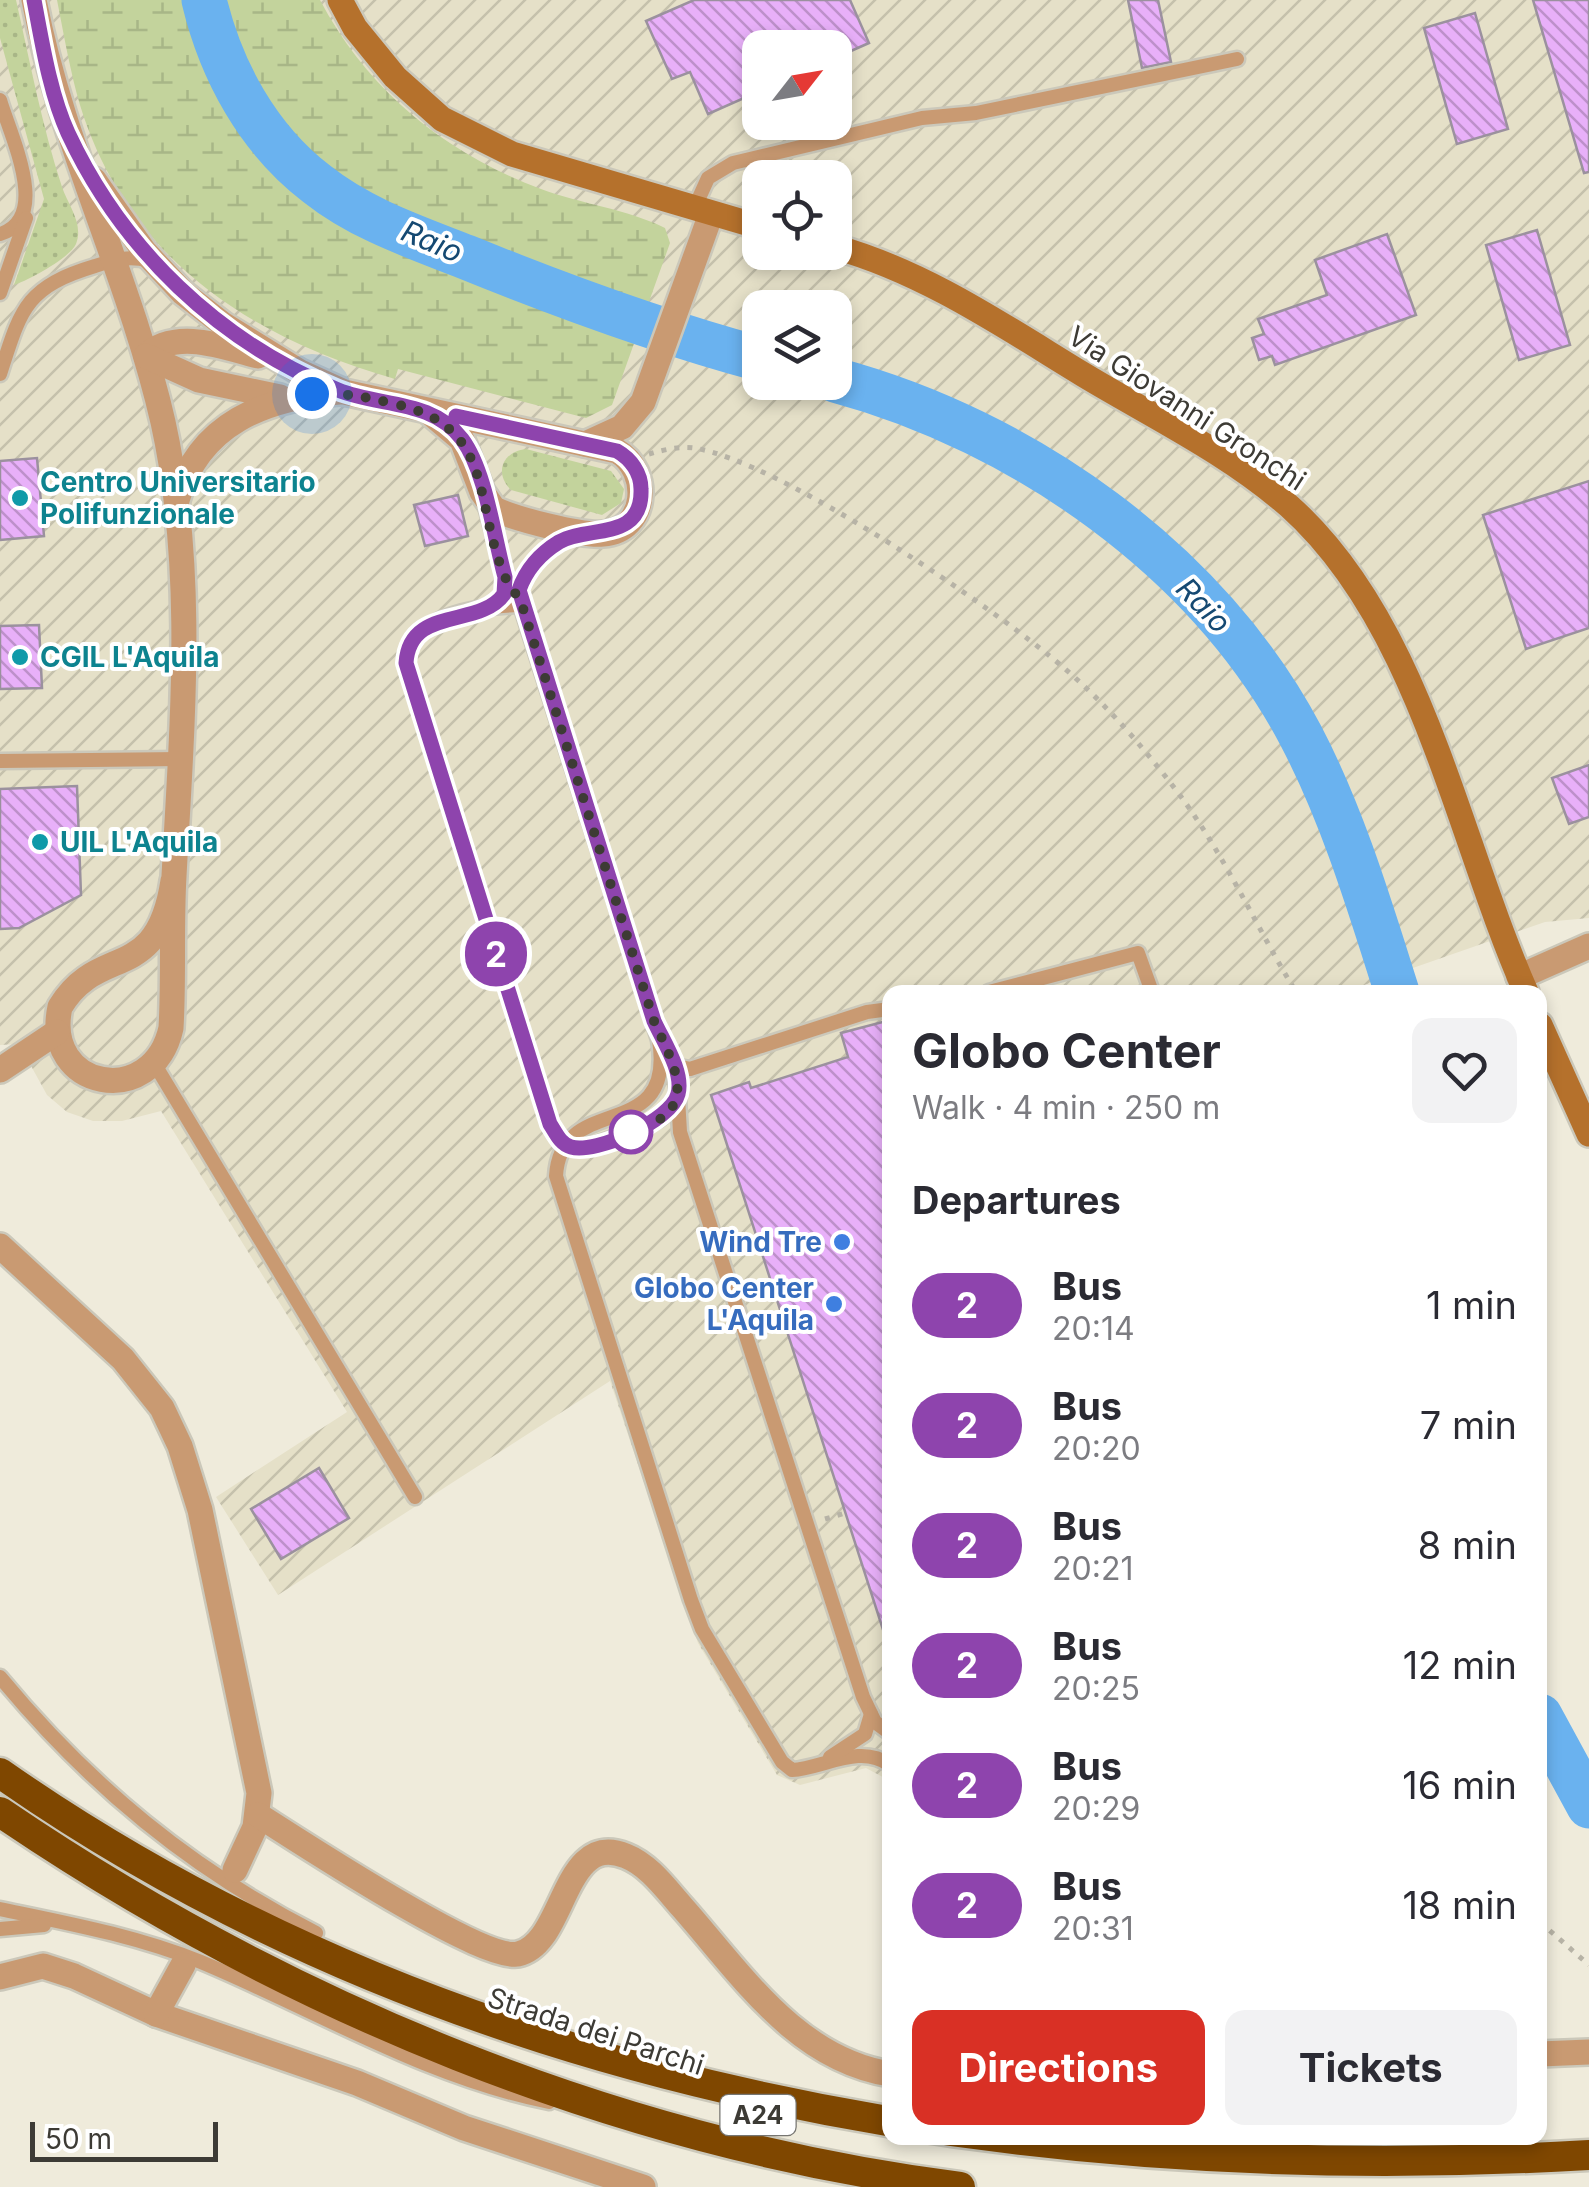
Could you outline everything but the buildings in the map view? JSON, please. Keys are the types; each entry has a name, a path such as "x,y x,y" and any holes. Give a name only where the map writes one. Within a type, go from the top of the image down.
{"highway":[{"name":"Strada dei Parchi","path":"0,1772 111,1846 268,1935 349,1974 561,2058 736,2110 882,2141"},
{"name":"A24","path":"0,1812 140,1901 335,2003 506,2074 682,2130 826,2164 960,2187"},
{"name":"Strada dei Parchi","path":"903,2145 1094,2170 1275,2177 1366,2175 1589,2155"}],"main road":[{"path":"340,0 355,28 395,77 442,119 512,154 742,222"},
{"name":"Via Giovanni Gronchi","path":"852,253 900,270 997,322 1256,480 1309,525 1350,573 1402,664 1522,985"},
{"path":"1547,1041 1589,1134"}],"street":[{"path":"34,0 66,130 146,356 176,505 183,625 170,1028 154,1063 122,1081 89,1078 66,1055 57,1032 60,1007 75,988 154,939 164,921 174,881"},
{"path":"66,130 108,201 154,263 213,318 298,384"},
{"path":"428,412 462,440 480,482 504,514 600,534 617,530 636,511 642,492 636,464 642,402 694,262 702,212"},
{"path":"146,356 164,343 192,342 258,356 298,384"},
{"path":"146,356 172,370 217,385 298,384 344,392 617,451 636,464"},
{"path":"176,505 190,470 216,434 298,384"},
{"path":"584,444 622,426 642,402"},
{"path":"480,482 494,440 519,429"},
{"path":"1522,985 1589,946"},
{"path":"0,1070 57,1032"},
{"path":"0,1246 123,1359 162,1408 180,1446 200,1510 251,1752 258,1815 235,1870"},
{"path":"258,1815 451,1930 505,1954 520,1954 544,1937 585,1864 596,1857 621,1854 657,1880 808,2043 855,2068 882,2073"},
{"path":"0,1977 43,1966 156,2014 356,2083 464,2128 644,2187"},
{"path":"156,2014 182,1966"},
{"path":"1547,2054 1589,2052"}],"lane":[{"path":"702,212 708,178 732,162 922,118 976,113 1236,58"},
{"path":"0,100 27,205 22,234 0,293"},
{"path":"0,234 19,224 27,205"},
{"path":"0,374 16,322 36,292 60,277 112,260 135,258 154,263"},
{"path":"480,482 505,577 522,605 654,1021 674,1066 680,1132 871,1714 882,1725"},
{"path":"522,605 521,583 543,554 567,538 600,534"},
{"path":"491,606 504,594 505,577"},
{"path":"522,605 491,606 422,629 410,643 406,663 550,1124 558,1190 702,1629 782,1762 792,1770 858,1756 882,1760"},
{"path":"0,761 181,759"},
{"path":"1016,985 1138,953 1149,985"},
{"path":"674,1066 690,1069 882,1010"},
{"path":"557,1161 564,1143 577,1130 650,1099 662,1074 654,1021"},
{"path":"154,1063 415,1497"},
{"path":"550,1124 564,1143 580,1148 638,1130 664,1115 678,1094"},
{"path":"0,1677 119,1804 224,1883 561,2058"},
{"path":"817,1765 865,1734 871,1714"},
{"path":"0,1910 165,1948 396,2052 501,2092 682,2130"},
{"path":"0,1930 66,1925"}],"path":[{"path":"636,464 692,448 751,468 918,564 1064,668 1118,721 1176,790 1221,856 1292,985"},
{"path":"1547,1928 1589,1965"}],"shaded area":[{"path":"0,0 1589,0 1589,918 1545,922 1364,985 882,985 882,1777 866,1768 800,1785 777,1775 698,1643 610,1381 278,1595 216,1497 347,1412 161,1111 122,1121 93,1121 67,1112 47,1095 19,1044 0,1045"}],"green space":[{"path":"0,0 16,0 48,141 78,229 76,244 66,256 14,285 44,199 0,38"},
{"path":"57,0 320,0 361,63 412,115 442,137 473,157 541,189 665,228 670,243 612,405 586,418 398,369 395,379 291,340 200,284 162,248 129,206 101,159 76,92"},
{"path":"526,449 611,471 624,489 621,503 602,515 511,490 503,477 503,464 511,454"}],"waterway":[{"name":"Raio","path":"204,0 232,78 260,125 296,166 334,196 389,226 538,286 742,354"},
{"name":"Raio","path":"852,386 906,403 975,433 1041,469 1104,512 1163,560 1216,614 1262,673 1316,766 1355,862 1395,985"},
{"name":"Raio","path":"1547,1729 1589,1806"}],"bus line":[{"name":"2","path":"34,0 66,130 108,201 165,276 202,310 300,372 344,392 428,412 450,426 471,454 505,577 504,594 491,606 422,629 406,652 407,674 550,1124 566,1145 580,1148 655,1122 674,1105 680,1083 654,1021 518,595 535,562 562,540 582,534 608,534 632,519 641,501 641,481 632,464 617,451 456,416"}],"place":[{"name":"Centro Universitario Polifunzionale","path":"20,498"},
{"name":"CGIL L'Aquila","path":"20,657"},
{"name":"UIL L'Aquila","path":"40,842"},
{"name":"Wind Tre","path":"842,1242"},
{"name":"Globo Center L'Aquila","path":"834,1304"}],"route":[{"path":"312,394 344,392 428,412 450,426 471,454 506,580 522,605 654,1021 680,1083 674,1105 655,1122 631,1132"}]}
